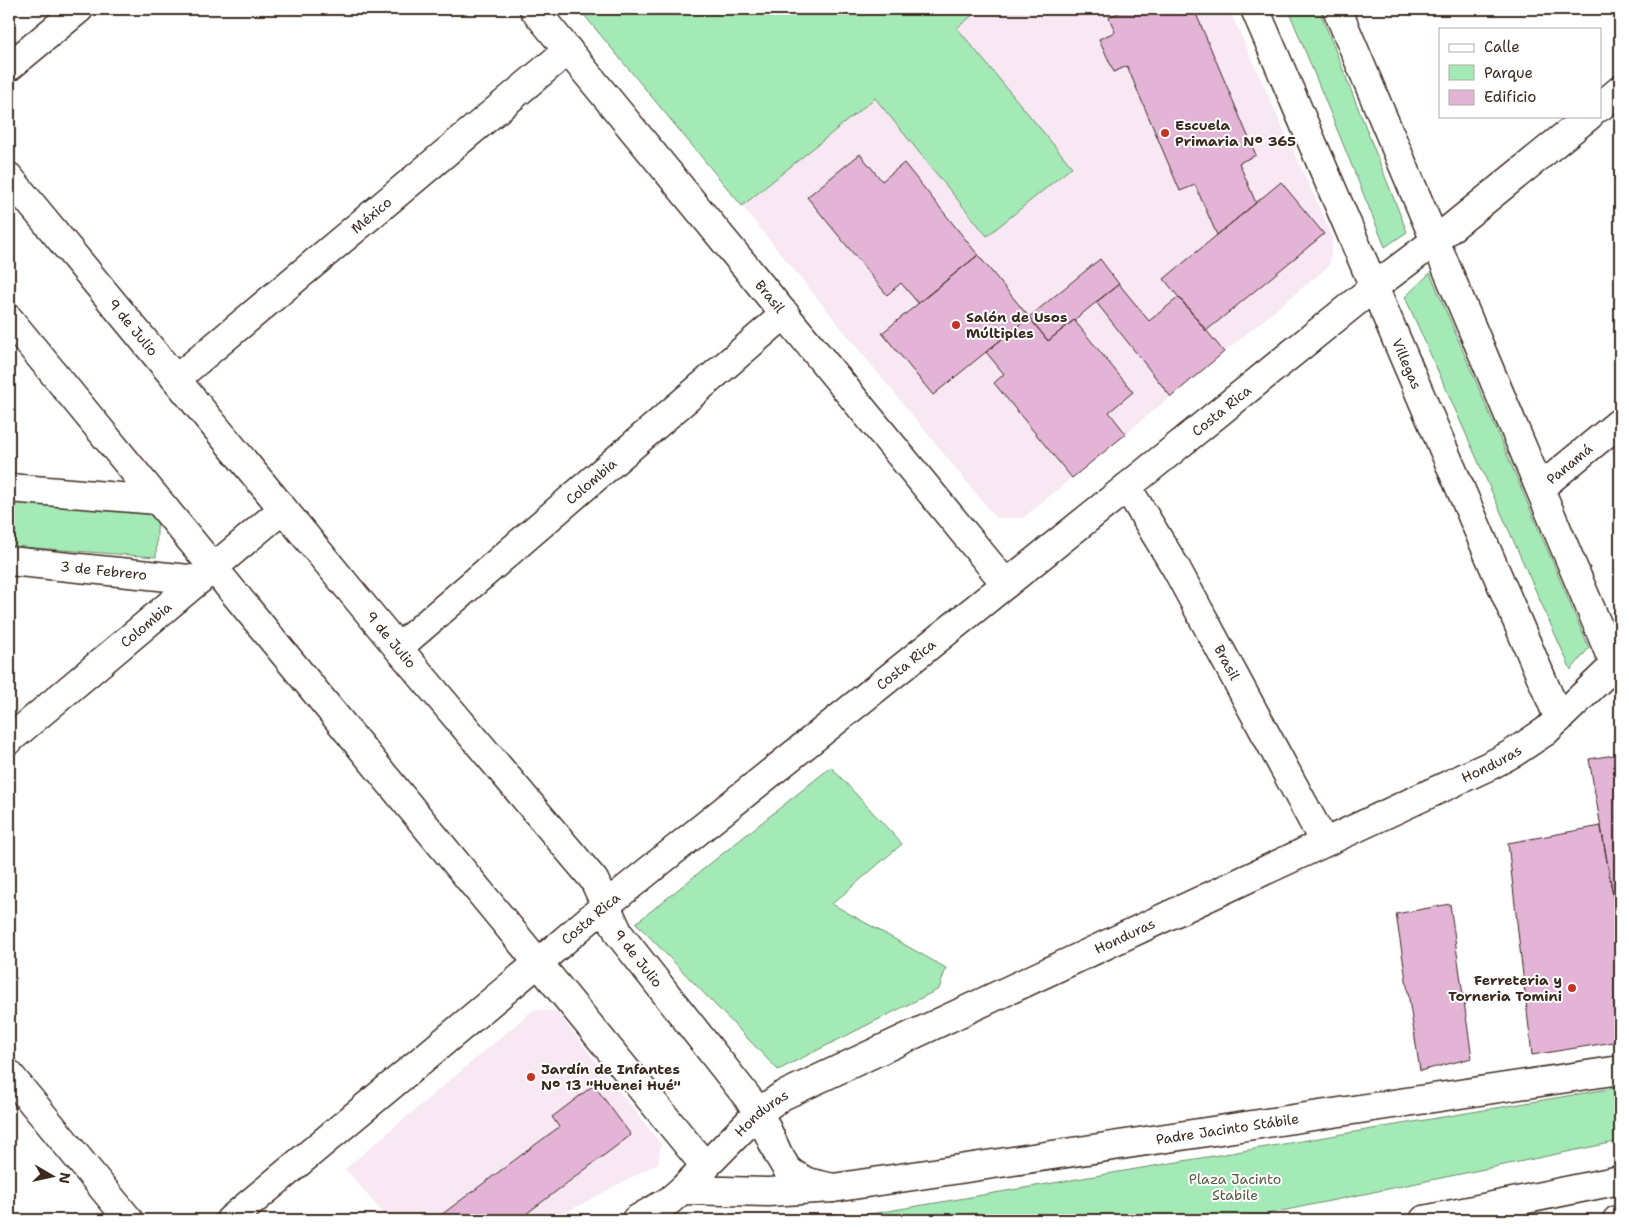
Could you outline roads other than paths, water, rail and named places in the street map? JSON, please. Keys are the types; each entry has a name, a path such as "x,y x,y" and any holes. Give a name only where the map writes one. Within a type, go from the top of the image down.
{"main road":[{"path":"9,66 79,9"},
{"name":"Brasil","path":"534,9 1006,584"},
{"name":"Villegas","path":"1255,9 1559,719"},
{"path":"1339,10 1540,488 1617,662"},
{"name":"México","path":"176,379 568,50"},
{"path":"1602,105 1620,90"},
{"name":"Costa Rica","path":"230,1220 606,905 1128,487 1374,286 1435,241 1587,118"},
{"name":"9 de Julio","path":"9,177 398,648 594,880 619,934 759,1112"},
{"name":"Colombia","path":"398,648 785,314"},
{"path":"9,319 157,500 206,574 538,963 706,1167"},
{"name":"Panamá","path":"1540,488 1620,422"},
{"name":"Brasil","path":"1128,487 1176,568 1324,842"},
{"path":"9,488 157,500"},
{"name":"Colombia","path":"9,740 283,509"},
{"name":"3 de Febrero","path":"9,561 206,574"},
{"name":"Honduras","path":"636,1220 669,1201 682,1190 770,1103 793,1090 1493,764 1530,742 1559,719 1617,662"},
{"name":"Padre Jacinto Stábile","path":"682,1190 762,1192 834,1188 1620,1070"},
{"path":"9,1074 129,1220"},
{"name":"Padre Jacinto Stábile","path":"759,1112 787,1169 807,1182 834,1188"},
{"path":"1424,1220 1620,1180"}],"place":[{"name":"Escuela Primaria N° 365","path":"1165,133"},
{"name":"Salón de Usos Múltiples","path":"956,325"},
{"name":"Ferreteria y Torneria Tomini","path":"1572,988"},
{"name":"Jardín de Infantes N° 13 \"Huenei Hué\"","path":"531,1077"}],"park label":[{"name":"Plaza Jacinto Stabile","path":"1235,1188"}]}
